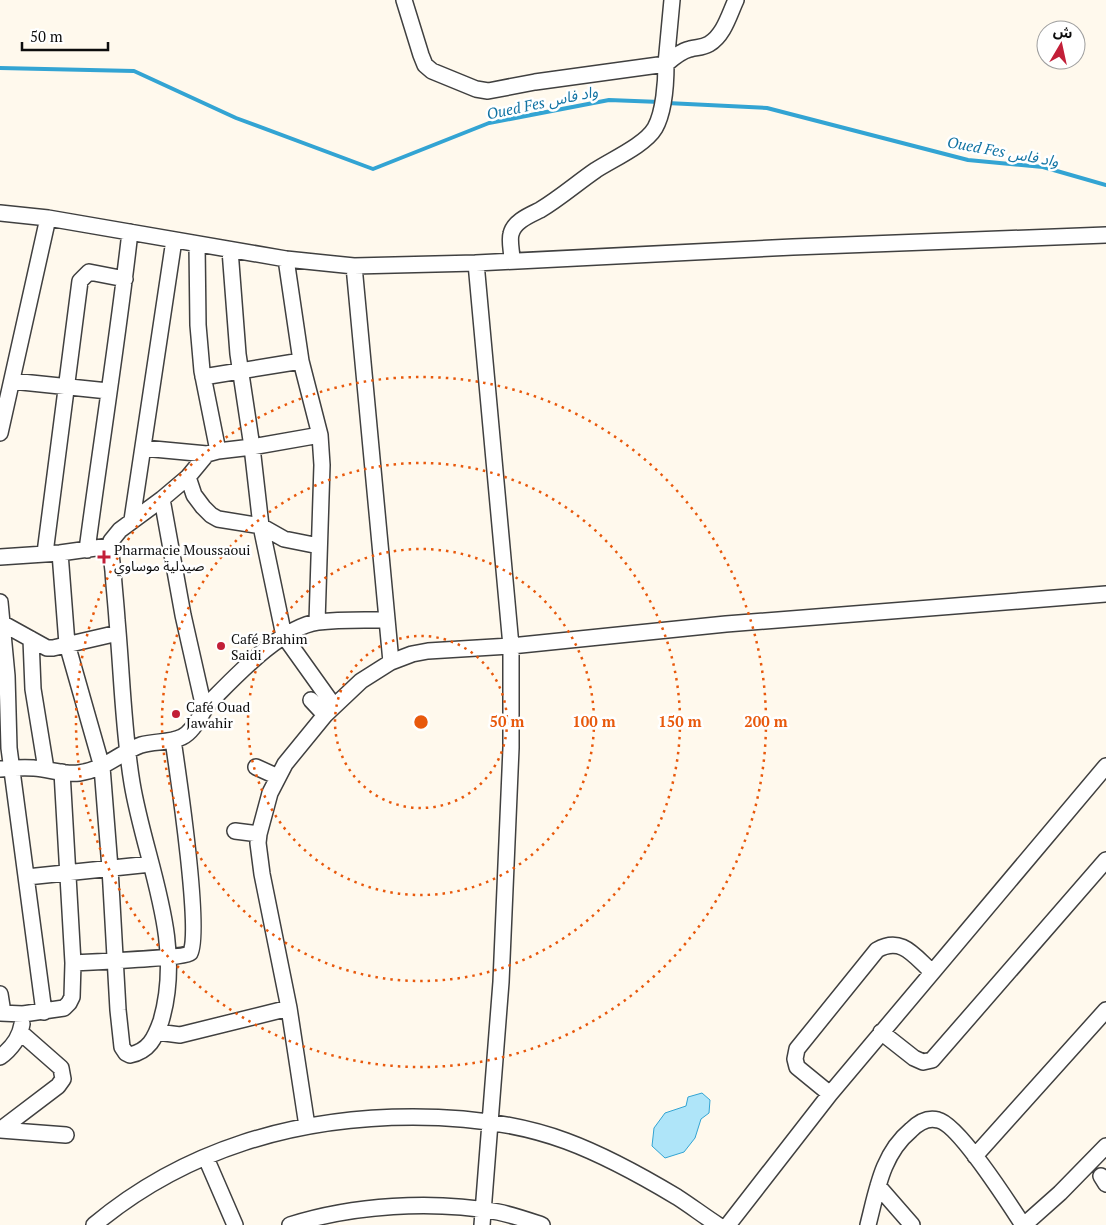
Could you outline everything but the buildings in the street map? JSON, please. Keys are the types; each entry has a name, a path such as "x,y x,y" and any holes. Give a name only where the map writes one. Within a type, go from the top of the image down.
{"street":[{"path":"404,0 421,55 426,65 432,71 476,89 488,91 527,83 666,64 689,48 700,48 715,39 721,32 736,0"},
{"path":"512,260 510,234 515,226 629,150 655,129 659,119 666,80 672,0"},
{"path":"0,213 48,218 286,259 354,266 476,263 794,247 1106,235"},
{"path":"0,433 48,218"},
{"path":"87,550 130,232"},
{"path":"132,520 174,240"},
{"path":"197,244 198,325 212,453"},
{"path":"230,250 241,372 261,526 284,636 329,711"},
{"path":"286,259 301,361 320,435 322,464 317,622"},
{"path":"476,263 511,646 511,748 504,917 483,1217"},
{"path":"354,266 391,662"},
{"path":"124,279 89,272 80,281 67,387 53,553 67,644 102,767 118,1010 124,1050 130,1055 145,1050 153,1042 157,1032 166,997 169,956 167,931 134,793 128,752 110,546 114,536 188,477 212,453"},
{"path":"203,377 301,361"},
{"path":"12,381 108,391"},
{"path":"143,448 212,453 252,448 320,435"},
{"path":"188,477 194,494 211,515 218,520 261,526 284,539 319,546"},
{"path":"162,499 183,615 204,708"},
{"path":"0,557 87,550 110,546"},
{"path":"307,1126 289,1008 267,906 261,866 259,834 270,793 278,776 295,751 329,711 361,681 391,662 412,654 428,651 511,646 736,624 1106,594"},
{"path":"0,602 7,676 6,769 27,877 44,1012"},
{"path":"6,769 46,769 78,773 102,767 139,746 155,741 184,737 204,708 245,666 284,636 317,622 387,620"},
{"path":"1,623 47,648 118,633"},
{"path":"31,639 33,689 46,769"},
{"path":"311,700 329,711"},
{"path":"72,963 188,954 193,948 188,852 173,740"},
{"path":"256,766 278,776"},
{"path":"728,1225 785,1150 881,1032 1106,766"},
{"path":"0,994 2,1013 23,1014 64,1008 72,997 68,872 62,772"},
{"path":"235,831 259,834"},
{"path":"881,1032 914,1058 923,1062 932,1060 1106,860"},
{"path":"27,877 151,864"},
{"path":"830,1094 797,1067 795,1059 797,1049 877,950 887,945 905,947 932,972"},
{"path":"157,1032 180,1035 289,1008"},
{"path":"975,1156 1106,1010"},
{"path":"0,1057 8,1051 20,1032 23,1014"},
{"path":"0,1130 58,1086 63,1079 61,1068 20,1032"},
{"path":"94,1225 144,1188 206,1158 247,1141 307,1126 346,1120 408,1117 446,1118 491,1123 528,1130 566,1141 592,1152 678,1198 718,1225"},
{"path":"868,1225 884,1164 892,1150 912,1129 928,1119 939,1120 947,1125 975,1156 1024,1225 1060,1193 1106,1146"},
{"path":"0,1130 66,1135"},
{"path":"206,1158 235,1225"},
{"path":"878,1186 912,1225"},
{"path":"290,1225 322,1216 363,1209 428,1206 483,1217 515,1216 542,1225"}],"water":[{"path":"702,1093 710,1100 709,1113 701,1119 695,1138 684,1152 665,1158 652,1146 654,1128 665,1113 686,1106 688,1097"}],"waterway":[{"name":"Oued Fes واد فاس","path":"0,68 134,71 236,118 373,169 489,123 609,100 660,102"},
{"name":"Oued Fes واد فاس","path":"667,103 767,108 968,160 1043,167 1106,185"}],"place":[{"name":"Pharmacie Moussaoui صيدلية موساوي","path":"104,557"},
{"name":"Café Brahim Saidi","path":"221,646"},
{"name":"Café Ouad Jawahir","path":"176,714"}]}
